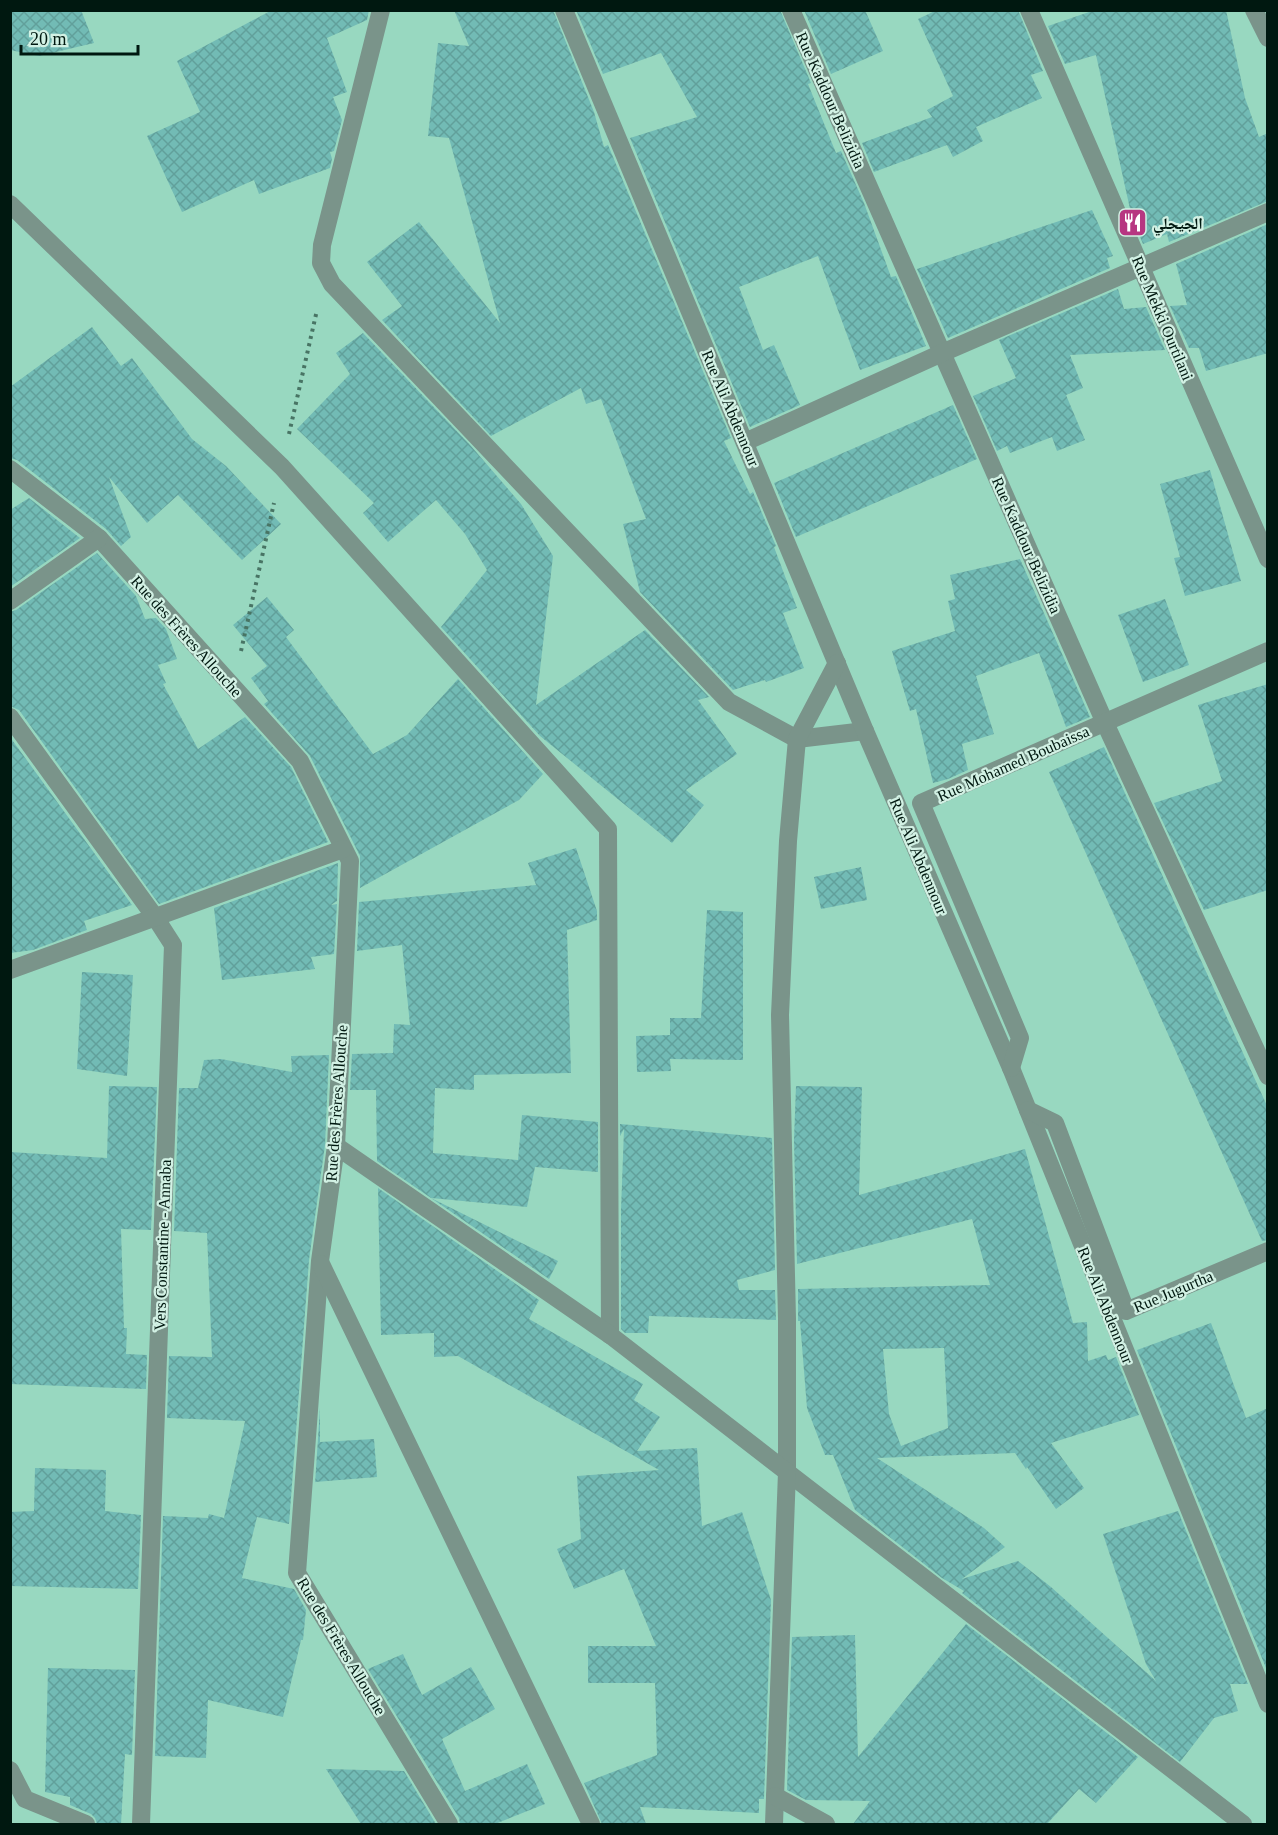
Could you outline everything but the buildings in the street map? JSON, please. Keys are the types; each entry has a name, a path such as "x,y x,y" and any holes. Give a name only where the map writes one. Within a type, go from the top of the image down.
{"street":[{"path":"381,10 322,245 321,263 325,274 729,702 797,739 865,731"},
{"name":"Rue Ali Abdennour","path":"564,10 865,731 1011,1068 1268,1704"},
{"name":"Rue Kaddour Belizidia","path":"791,10 1105,723 1268,1076"},
{"name":"Rue Mekki Ourtilani","path":"1029,10 1268,559"},
{"path":"1254,10 1268,38"},
{"path":"10,204 282,468 608,829 610,1335"},
{"path":"745,442 942,353 1268,213"},
{"name":"Rue des Frères Allouche","path":"10,469 99,538 300,761 350,861 336,1146 320,1261 297,1573 449,1824"},
{"path":"10,601 99,538"},
{"name":"Rue Mohamed Boubaissa","path":"1011,1068 1020,1038 921,803 1268,651"},
{"path":"774,1824 787,1472 787,1319 780,1015 788,841 797,739 837,663"},
{"name":"Vers Constantine - Annaba","path":"10,717 156,917 173,945 141,1824"},
{"path":"10,970 343,849"},
{"name":"Rue Jugurtha","path":"1028,1110 1054,1123 1126,1311 1268,1251"},
{"path":"336,1146 610,1335 1243,1824"},
{"path":"320,1261 591,1824"},
{"path":"10,1770 25,1799 86,1824"},
{"path":"775,1796 826,1824"}],"place":[{"name":"الجيجلي","path":"1132,223"}]}
